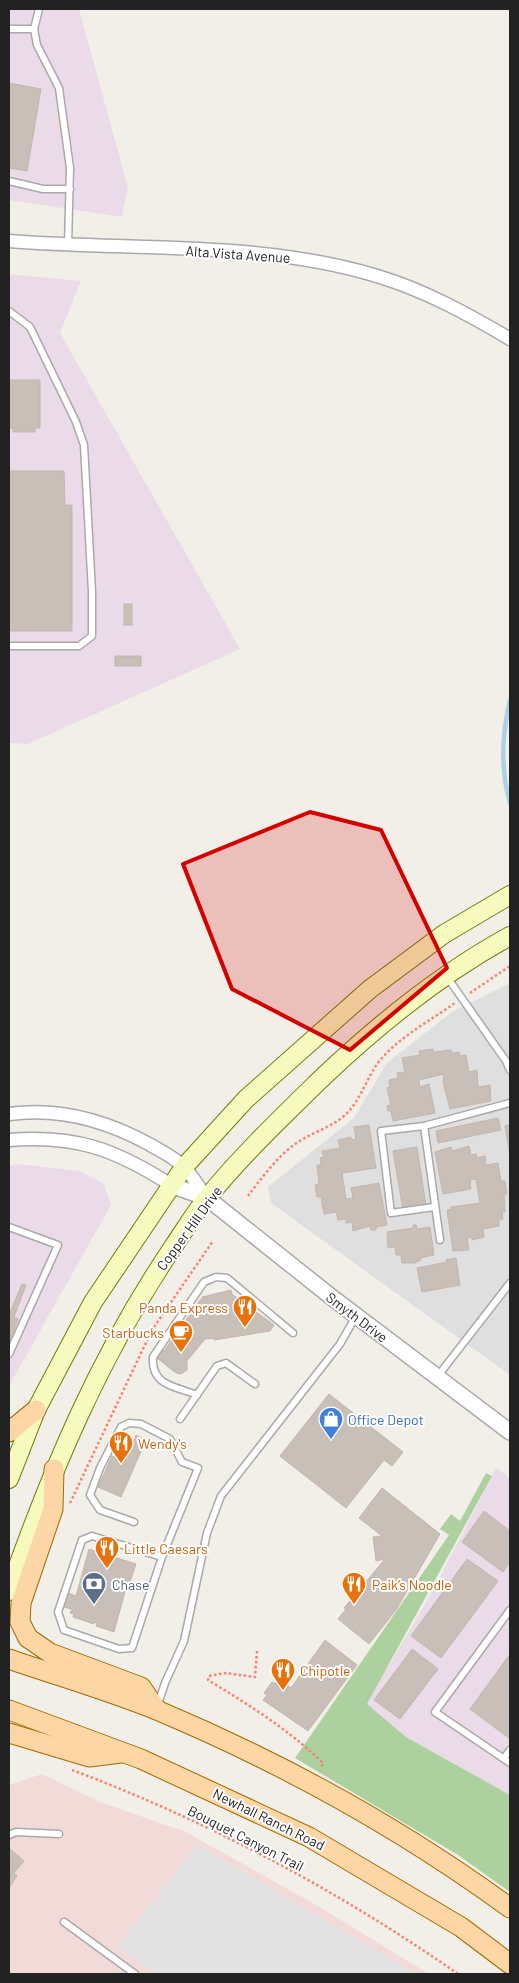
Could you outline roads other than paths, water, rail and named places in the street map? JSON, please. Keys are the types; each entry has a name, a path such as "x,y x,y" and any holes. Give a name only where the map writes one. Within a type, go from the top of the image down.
{"main road":[{"path":"9,1479 36,1410 93,1302 184,1167 246,1099 370,989 444,934 510,895"},
{"name":"Copper Hill Drive","path":"9,1590 54,1470 97,1375 155,1274 206,1198 285,1114 344,1058 392,1017 446,976 510,936"},
{"path":"9,1432 36,1410"},
{"path":"54,1470 53,1509 22,1603 20,1622 28,1638 50,1653 141,1687 157,1710"},
{"path":"9,1659 157,1710 229,1742 330,1792 480,1886 510,1908"},
{"name":"Newhall Ranch Road","path":"9,1710 124,1752 309,1837 461,1927 510,1964"},
{"path":"9,1733 90,1757 124,1752"}],"street":[{"name":"Alta Vista Avenue","path":"9,242 278,255 377,276 431,297 510,339"},
{"path":"9,1114 50,1112 83,1117 122,1129 164,1152 184,1167 206,1198"},
{"path":"9,1140 41,1138 71,1140 102,1148 145,1168 171,1184"},
{"name":"Smyth Drive","path":"171,1184 206,1198 356,1316 510,1432"}],"lane":[{"path":"39,9 34,29 37,45 58,88 70,168 68,246"},
{"path":"9,29 34,29"},
{"path":"9,182 43,189 70,189"},
{"path":"9,312 30,326 76,422 84,445 92,592 92,636 79,646 9,646"},
{"path":"446,976 508,1060 510,1070"},
{"path":"434,1207 391,1213 381,1131 424,1126 510,1103"},
{"path":"424,1126 440,1240"},
{"path":"9,1227 58,1245 9,1354"},
{"path":"197,1394 158,1380 152,1369 152,1363 153,1357 204,1282 216,1277 227,1278 293,1333"},
{"path":"437,1377 510,1283"},
{"path":"157,1710 165,1683 184,1641 207,1533 221,1496 340,1344 356,1316"},
{"path":"180,1419 217,1366 226,1363 255,1384"},
{"path":"134,1522 100,1510 90,1496 100,1468 121,1427 130,1423 141,1424 170,1439 182,1462 198,1468 162,1557 132,1648 119,1649 64,1630 58,1612 82,1540 92,1536 162,1557"},
{"path":"510,1610 435,1712 510,1763"},
{"path":"504,1758 510,1750"},
{"path":"9,1835 16,1832 59,1834"},
{"path":"64,1922 136,1974"}],"waterway":[{"path":"510,700 503,752 503,764 510,803"}],"place":[{"name":"Panda Express","path":"245,1328"},
{"name":"Starbucks","path":"181,1353"},
{"name":"Office Depot","path":"331,1440"},
{"name":"Wendy's","path":"121,1464"},
{"name":"Little Caesars","path":"107,1569"},
{"name":"Chase","path":"94,1605"},
{"name":"Paik’s Noodle","path":"354,1605"},
{"name":"Chipotle","path":"283,1691"}]}
